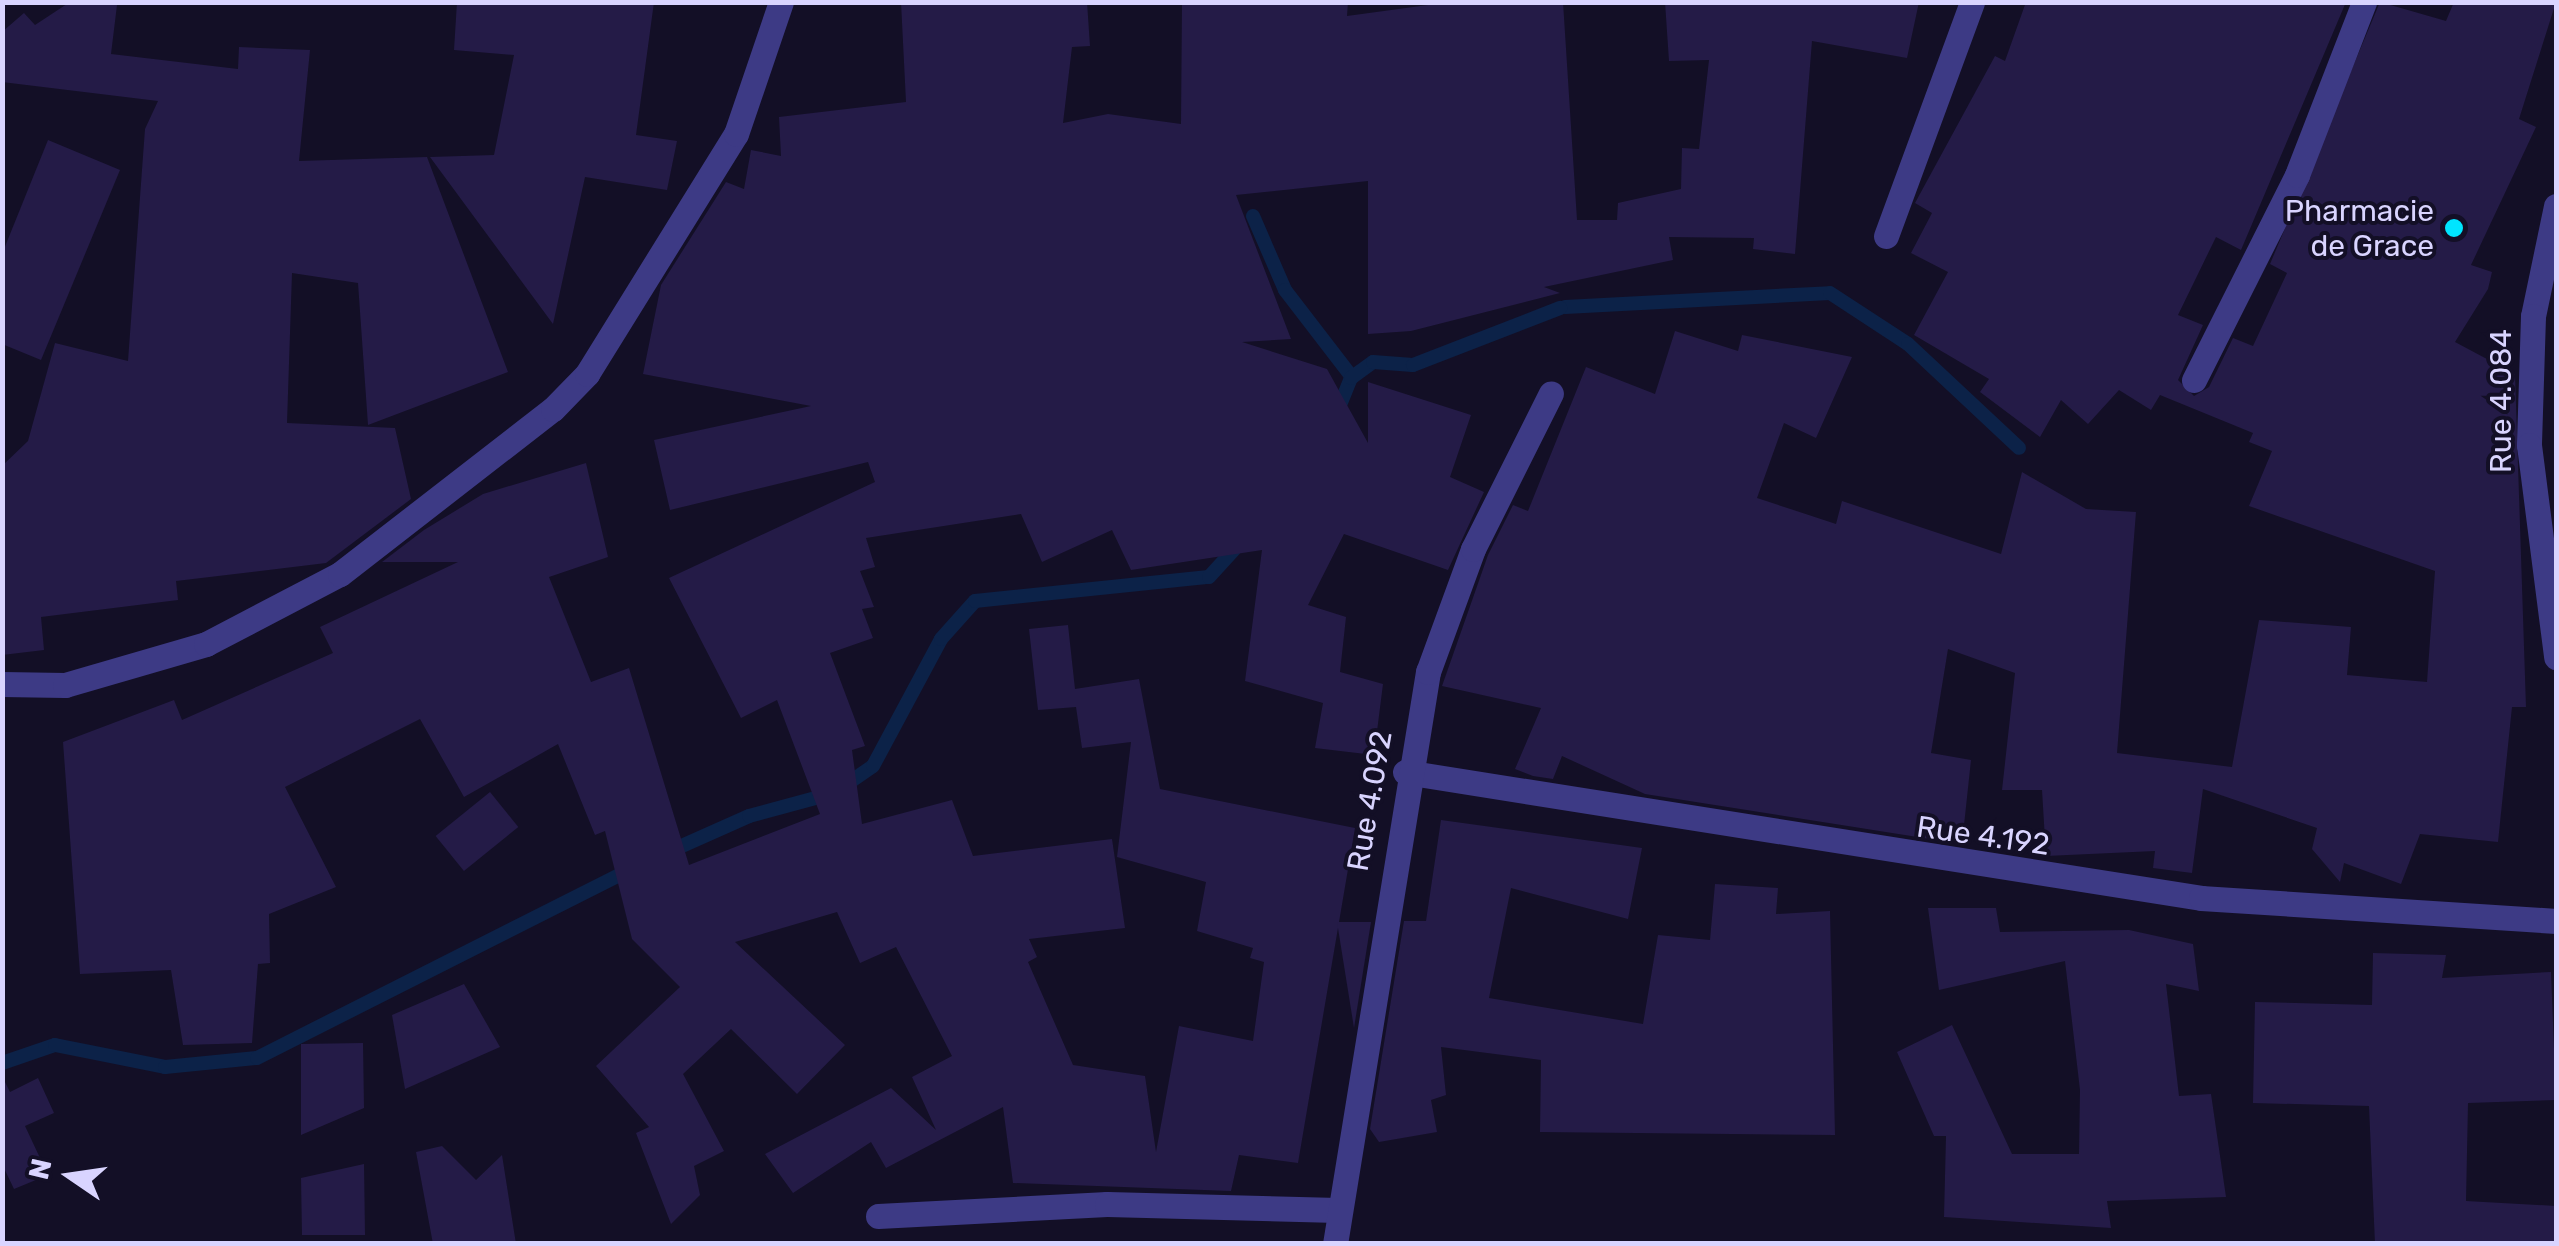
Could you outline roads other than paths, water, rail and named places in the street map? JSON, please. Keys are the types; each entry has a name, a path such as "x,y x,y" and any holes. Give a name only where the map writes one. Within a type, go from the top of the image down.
{"street":[{"path":"2,684 65,685 206,644 340,574 553,409 587,374 736,134 781,2"},
{"path":"1886,236 1972,2"},
{"path":"2194,380 2298,175 2364,2"},
{"name":"Rue 4.084","path":"2556,206 2533,316 2529,446 2556,656"},
{"name":"Rue 4.092","path":"1336,1244 1405,772 1472,549 1551,393"},
{"name":"Rue 4.192","path":"1405,772 2201,898 2556,921"},
{"path":"878,1216 1107,1204 1338,1210"}],"waterway":[{"path":"1253,216 1285,290 1352,377"},
{"path":"1565,307 1830,293 1908,344 2019,448"},
{"path":"1336,415 1351,378 1373,362 1413,365 1560,308"},
{"path":"666,853 749,816 834,793 873,766 941,639 975,601 1209,577 1240,543"},
{"path":"2,1063 55,1045 165,1067 257,1058 633,868"}],"place":[{"name":"Pharmacie de Grace","path":"2454,228"}]}
